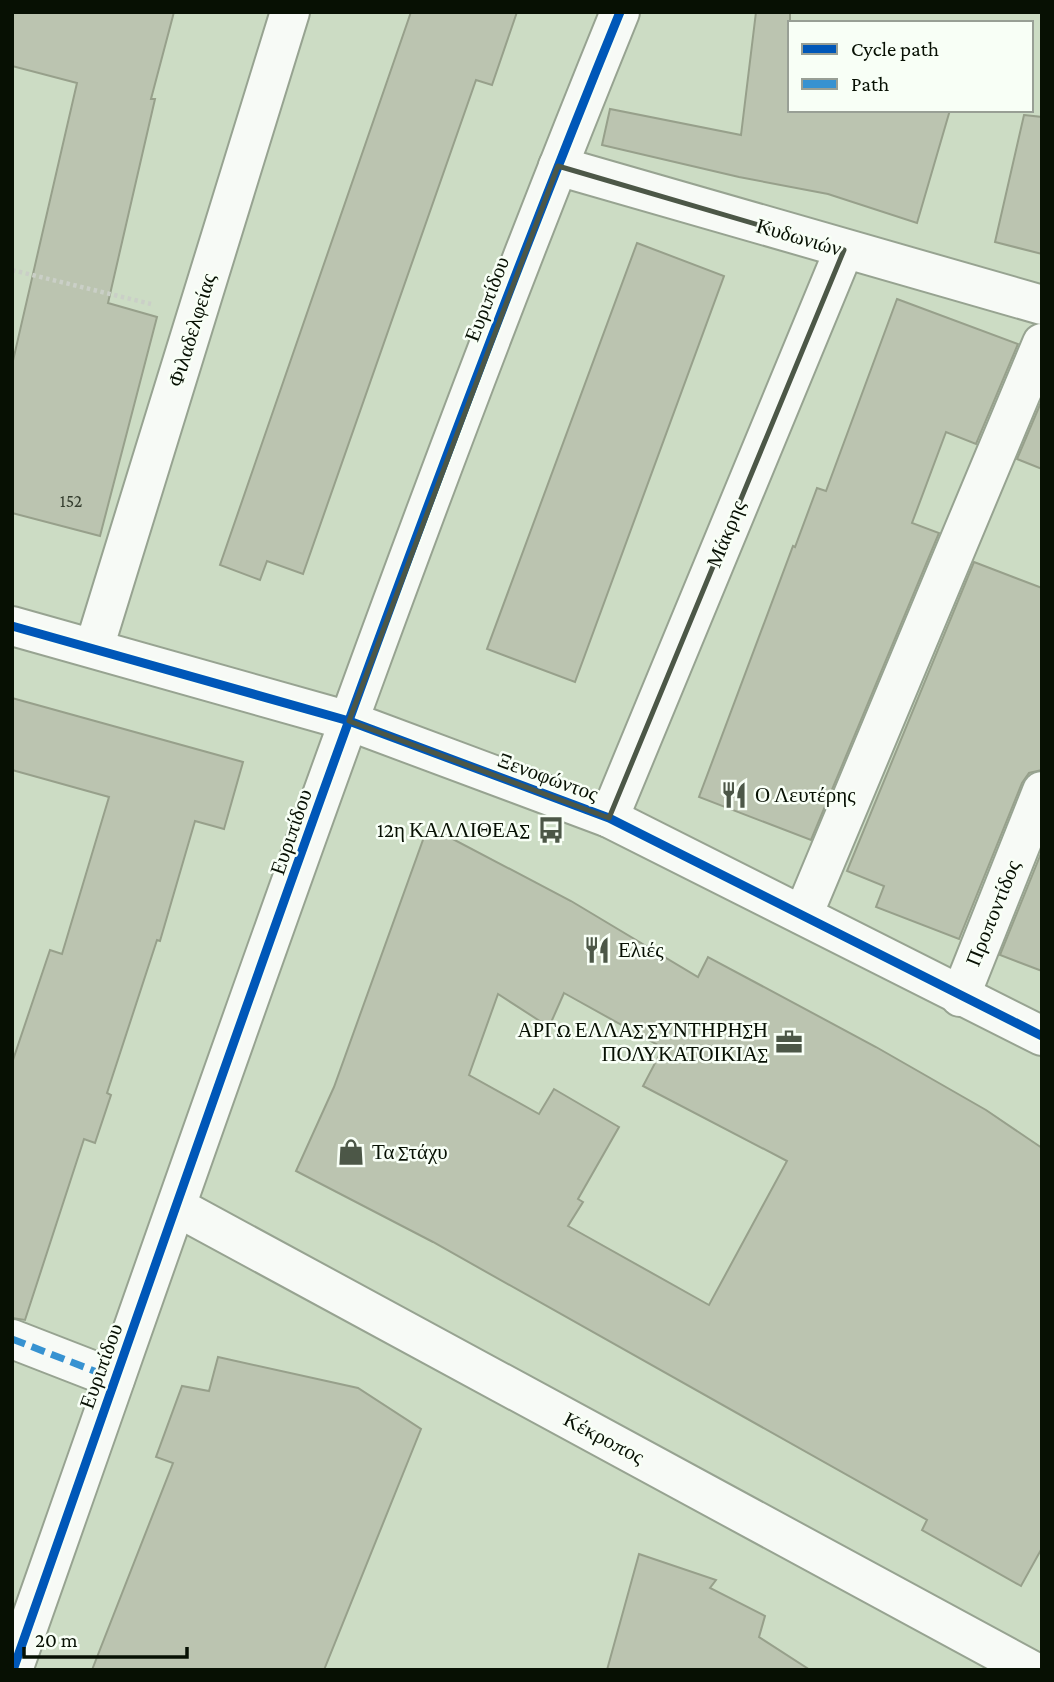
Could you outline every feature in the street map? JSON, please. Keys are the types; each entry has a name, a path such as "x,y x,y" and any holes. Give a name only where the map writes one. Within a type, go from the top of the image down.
{"street":[{"name":"Φιλαδελφείας","path":"94,648 290,12"},
{"name":"Ευριπίδου","path":"13,1670 349,721 477,372 620,12"},
{"name":"Κυδωνιών","path":"558,166 1042,305"},
{"name":"Μάκρης","path":"609,818 844,250"},
{"path":"803,915 1042,343"},
{"name":"Ξενοφώντος","path":"12,626 349,721 609,818 1042,1036"},
{"name":"Προποντίδος","path":"960,997 1042,791"},
{"name":"Κέκροπος","path":"177,1207 1031,1670"},
{"path":"12,1339 115,1379"}],"path":[{"path":"12,270 196,315"}],"highlighted area":[{"path":"558,166 844,250 609,818 349,721"}],"building":[{"path":"12,12 174,12 151,99 155,99 108,303 157,317 100,536 12,513 12,365 77,83 12,66"},
{"path":"411,12 517,12 492,85 476,80 303,574 267,561 260,580 220,565"},
{"path":"756,12 790,12 788,112 949,112 917,223 828,194 739,177 602,145 610,109 741,135"},
{"path":"1024,115 1042,117 1042,254 995,242"},
{"path":"637,243 724,276 575,682 487,649"},
{"path":"897,299 1018,344 976,444 946,432 912,523 939,533 811,840 699,797 793,546 795,547 817,488 826,491"},
{"path":"1042,400 1042,469 1017,459"},
{"path":"974,562 1042,588 1042,770 1029,773 1022,783 959,939 876,907 884,886 847,871"},
{"path":"12,698 243,762 224,829 195,821 160,941 157,940 107,1093 111,1095 95,1143 84,1139 25,1320 12,1318 12,1063 50,950 62,954 109,797 12,770"},
{"path":"428,826 571,901 698,977 708,957 876,1047 986,1110 1042,1148 1042,1548 1021,1586 922,1530 927,1520 433,1242 296,1171 334,1087","holes":["564,993 663,1048 643,1086 787,1161 709,1305 568,1226 583,1202 578,1199 619,1127 554,1089 539,1114 469,1075 498,994 549,1027"]},
{"path":"1042,851 1042,971 1000,955"},
{"path":"218,1357 358,1388 421,1429 324,1670 92,1670 173,1463 156,1457 182,1386 209,1391"},
{"path":"639,1554 716,1580 710,1588 765,1616 759,1637 810,1670 607,1670"}],"marked path":[{"path":"12,1339 115,1379"}],"cycle path":[{"path":"13,1670 382,630 538,217 620,12"},
{"path":"12,626 349,721 609,818 1042,1036"}],"place":[{"name":"Ο Λευτέρης","path":"734,795"},
{"name":"12η ΚΑΛΛΙΘΕΑΣ","path":"551,830"},
{"name":"Ελιές","path":"597,950"},
{"name":"ΑΡΓΩ ΕΛΛΑΣ ΣΥΝΤΗΡΗΣΗ ΠΟΛΥΚΑΤΟΙΚΙΑΣ","path":"789,1042"},
{"name":"Τα Στάχυ","path":"351,1152"}]}
